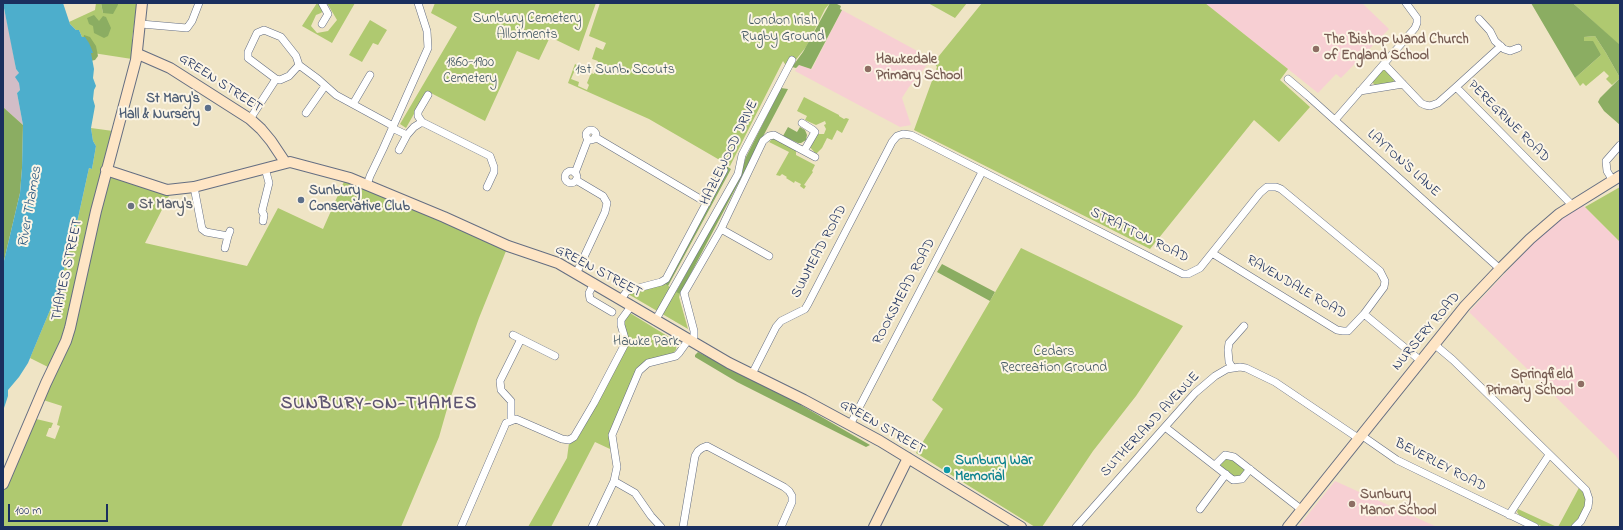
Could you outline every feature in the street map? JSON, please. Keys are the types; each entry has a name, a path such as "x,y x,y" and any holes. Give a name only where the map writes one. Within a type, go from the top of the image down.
{"street":[{"name":"THAMES STREET","path":"3,484 46,383 66,342 106,170 138,54 142,3"},
{"path":"141,24 188,28 199,3"},
{"path":"322,3 328,14 322,24"},
{"path":"367,185 428,48 427,31 418,3"},
{"path":"1335,120 1415,28 1417,23 1415,14 1406,3"},
{"path":"1479,19 1500,46 1510,51 1518,48"},
{"path":"299,64 288,76 280,80 276,80 251,61 247,56 257,34 261,31 266,31 280,37 296,56 299,64 336,95 407,135"},
{"path":"1456,87 1500,46"},
{"name":"GREEN STREET","path":"138,54 170,68 250,119 271,141 285,162 294,162 367,185 444,217 508,246 558,263 729,363 804,400 908,458 1021,527"},
{"name":"HAZLEWOOD DRIVE","path":"655,321 738,174 742,155 792,60"},
{"name":"PEREGRINE ROAD","path":"1384,64 1420,103 1430,106 1438,103 1456,87 1572,205"},
{"path":"353,104 370,75"},
{"name":"LAYTON'S LANE","path":"1288,79 1500,269"},
{"path":"250,119 276,80"},
{"path":"1360,91 1403,84"},
{"path":"306,113 325,86"},
{"path":"428,95 418,112 418,116 422,122 490,156 494,167 494,172 487,187"},
{"path":"399,150 407,135 414,127 422,122"},
{"path":"802,123 814,132 804,151"},
{"name":"STRATTON ROAD","path":"903,134 911,135 1183,274 1194,272 1200,268 1260,192 1267,187 1276,186 1383,275 1385,281 1384,287 1364,314"},
{"name":"SUNMEAD ROAD","path":"752,374 776,327 781,321 805,309 892,142 897,136 903,134"},
{"path":"592,527 614,481 617,467 612,436 639,371 648,363 676,356 694,337 694,331 684,293 721,229 763,141 769,136 778,137 815,157"},
{"path":"576,274 605,212 607,203 603,196 576,176 591,138 707,203"},
{"name":"NURSERY ROAD","path":"1288,527 1434,344 1500,269 1541,229 1572,205 1616,179 1607,171 1606,161 1620,145"},
{"path":"106,170 167,190 194,188 285,162"},
{"path":"263,221 264,215 262,211 269,183 265,168"},
{"path":"621,299 625,293 630,290 661,282 666,279 724,170"},
{"name":"ROOKSMEAD ROAD","path":"850,425 982,172"},
{"path":"194,188 202,229 206,232 229,234 225,248"},
{"path":"721,229 769,256"},
{"name":"RAVENDALE ROAD","path":"1212,253 1337,330 1343,332 1348,331 1364,314"},
{"path":"594,283 589,293 590,299 612,312"},
{"path":"461,527 506,423 516,419 566,440 574,437 594,403 626,342 621,320 632,306"},
{"path":"1364,314 1421,361"},
{"path":"1244,326 1229,343 1229,362 1232,367 1246,368 1276,382 1360,436"},
{"path":"513,335 552,355 545,360"},
{"path":"511,420 512,404 509,398 501,390 500,381 521,339"},
{"path":"1434,344 1453,360 1586,490 1589,499 1588,507 1581,521 1575,527"},
{"name":"SUTHERLAND AVENUE","path":"1076,527 1196,393 1215,376 1232,367"},
{"path":"1165,427 1233,480 1239,480 1250,469"},
{"name":"BEVERLEY ROAD","path":"1360,436 1397,460 1535,527"},
{"path":"683,527 695,456 698,451 707,446 789,491 792,496 792,502 781,527"},
{"path":"1215,465 1222,457 1231,455 1302,510"},
{"path":"1509,515 1549,455"},
{"path":"876,526 908,458"},
{"path":"1200,508 1226,474"},
{"path":"614,481 635,493 651,516 661,527"}],"shaded area":[{"name":"The Bishop Wand Church of England School","path":"1205,3 1362,3 1389,29 1341,78 1336,74 1318,93"},
{"path":"3,5 16,69 19,73 20,90 17,93 23,125 3,107"},
{"name":"Hawkedale Primary School","path":"842,10 932,59 902,98 911,125 900,127 795,71 799,65 812,69"},
{"name":"Springfield Primary School","path":"1583,205 1620,242 1620,463 1616,456 1469,312 1535,241 1558,221"},
{"name":"Sunbury Manor School","path":"1335,481 1437,527 1298,527"}],"green space":[{"path":"96,3 101,3 103,13 118,5 118,3 137,3 132,39 134,41 132,59 93,53 79,30 76,30 70,24 69,22 95,10"},
{"path":"101,3 118,3 118,5 113,14 103,13"},
{"path":"317,3 319,3 323,11 316,15 311,26 317,33 328,31 337,20 327,3 355,3 332,43 302,26"},
{"path":"435,3 596,3 579,51 550,37 539,60 517,51 485,121 427,91 406,128 400,124 457,27 431,13"},
{"path":"600,3 830,3 825,9 806,47 794,62 787,67 783,61 730,166 649,119 568,83 575,64 577,65 571,79 579,82 578,86 587,90 589,85 587,83 591,73 594,74 598,61 592,59 596,47 603,50 606,43 589,36"},
{"path":"830,3 835,3 841,6 840,9 842,10 811,69 799,65 796,68 792,67 803,52"},
{"path":"928,3 967,3 955,18"},
{"path":"982,3 1205,3 1288,69 1280,80 1310,107 1279,142 1254,120 1150,249 914,130 937,67 934,62"},
{"path":"1531,3 1574,4 1620,45 1620,78 1595,36 1584,37 1584,41 1593,41 1601,55 1575,78"},
{"path":"1573,3 1620,3 1620,45 1619,45"},
{"path":"94,15 99,21 103,16 106,17 111,28 108,36 104,38 94,33 93,26 89,24 87,18"},
{"path":"370,20 387,30 378,45 373,43 362,62 349,55"},
{"path":"84,35 90,37 96,46 98,56 95,60 86,62 83,40"},
{"path":"1595,36 1620,78 1612,85 1606,79 1609,76 1604,71 1586,86 1583,83 1580,86 1575,78 1601,55 1584,41 1584,37"},
{"path":"1383,68 1394,80 1393,83 1375,85 1372,82"},
{"path":"1620,78 1620,125 1604,111 1598,102 1600,98"},
{"path":"781,88 788,89 680,294 676,292 740,175 746,157"},
{"path":"804,97 844,119 849,119 842,133 837,130 832,140 827,138 822,148 816,154 809,146 817,134 824,134 826,129 824,125 826,124 825,121 816,125 805,120 807,116 797,111"},
{"path":"3,107 23,125 20,193 3,265"},
{"path":"788,127 797,132 800,127 805,130 807,135 806,140 798,143 783,136"},
{"path":"91,128 113,131 64,337 48,367 30,358 58,291 78,218 89,168 92,169 96,146 93,141"},
{"path":"772,139 776,139 796,150 796,155 815,165 812,171 813,172 804,185 806,186 804,189 800,186 801,184 795,181 794,183 782,174 780,176 776,175 789,152 769,142"},
{"path":"723,164 731,169 668,286 664,283 724,174"},
{"path":"106,170 172,190 145,243 247,266 278,208 323,229 346,177 508,246 479,318 449,402 439,437 401,527 3,526 3,484 32,418 53,423 46,436 55,439 60,426 57,425 62,406 40,399 66,341"},
{"path":"1620,187 1620,242 1585,207"},
{"name":"Cedars Recreation Ground","path":"1021,248 1183,326 1136,396 1093,451 1042,527 1035,527 916,453 943,409 932,400"},
{"path":"942,264 995,292 990,301 937,272"},
{"path":"664,283 680,294 679,297 688,329 628,294"},
{"name":"Hawke Park","path":"630,313 677,342 676,350 671,355 646,361 636,369 610,449 595,442 551,527 528,527 567,458 569,443 577,439 628,345 622,324"},
{"path":"698,352 794,401 870,445 866,447 737,382 695,357"},
{"path":"1230,458 1245,470 1245,472 1237,479 1220,466 1225,459"},
{"path":"1581,484 1589,499 1575,527 1558,527"},
{"path":"1518,509 1557,527 1543,527 1519,515 1517,512"}],"water":[{"name":"River Thames","path":"3,3 63,3 70,24 76,30 79,30 82,37 85,37 93,53 91,53 94,69 93,78 96,86 94,90 93,99 95,106 91,128 93,141 96,146 92,169 89,168 78,218 58,291 28,363 8,390 8,396 3,411 3,265 20,193 23,125 17,93 20,90 19,83 15,77 19,73 16,69"}],"place":[{"name":"The Bishop Wand Church of England School","path":"1316,49"},
{"name":"Hawkedale Primary School","path":"868,69"},
{"name":"St Mary's Hall & Nursery","path":"208,108"},
{"name":"Sunbury Conservative Club","path":"301,200"},
{"name":"St Mary's","path":"131,206"},
{"name":"Springfield Primary School","path":"1581,384"},
{"name":"Sunbury War Memorial","path":"947,470"},
{"name":"Sunbury Manor School","path":"1352,504"}],"district":[{"name":"SUNBURY-ON-THAMES","path":"379,405"}],"park label":[{"name":"Sunbury Cemetery Allotments","path":"527,28"},
{"name":"London Irish Rugby Ground","path":"783,30"},
{"name":"1st Sunb. Scouts","path":"625,71"},
{"name":"1860-1900 Cemetery","path":"470,72"}]}
